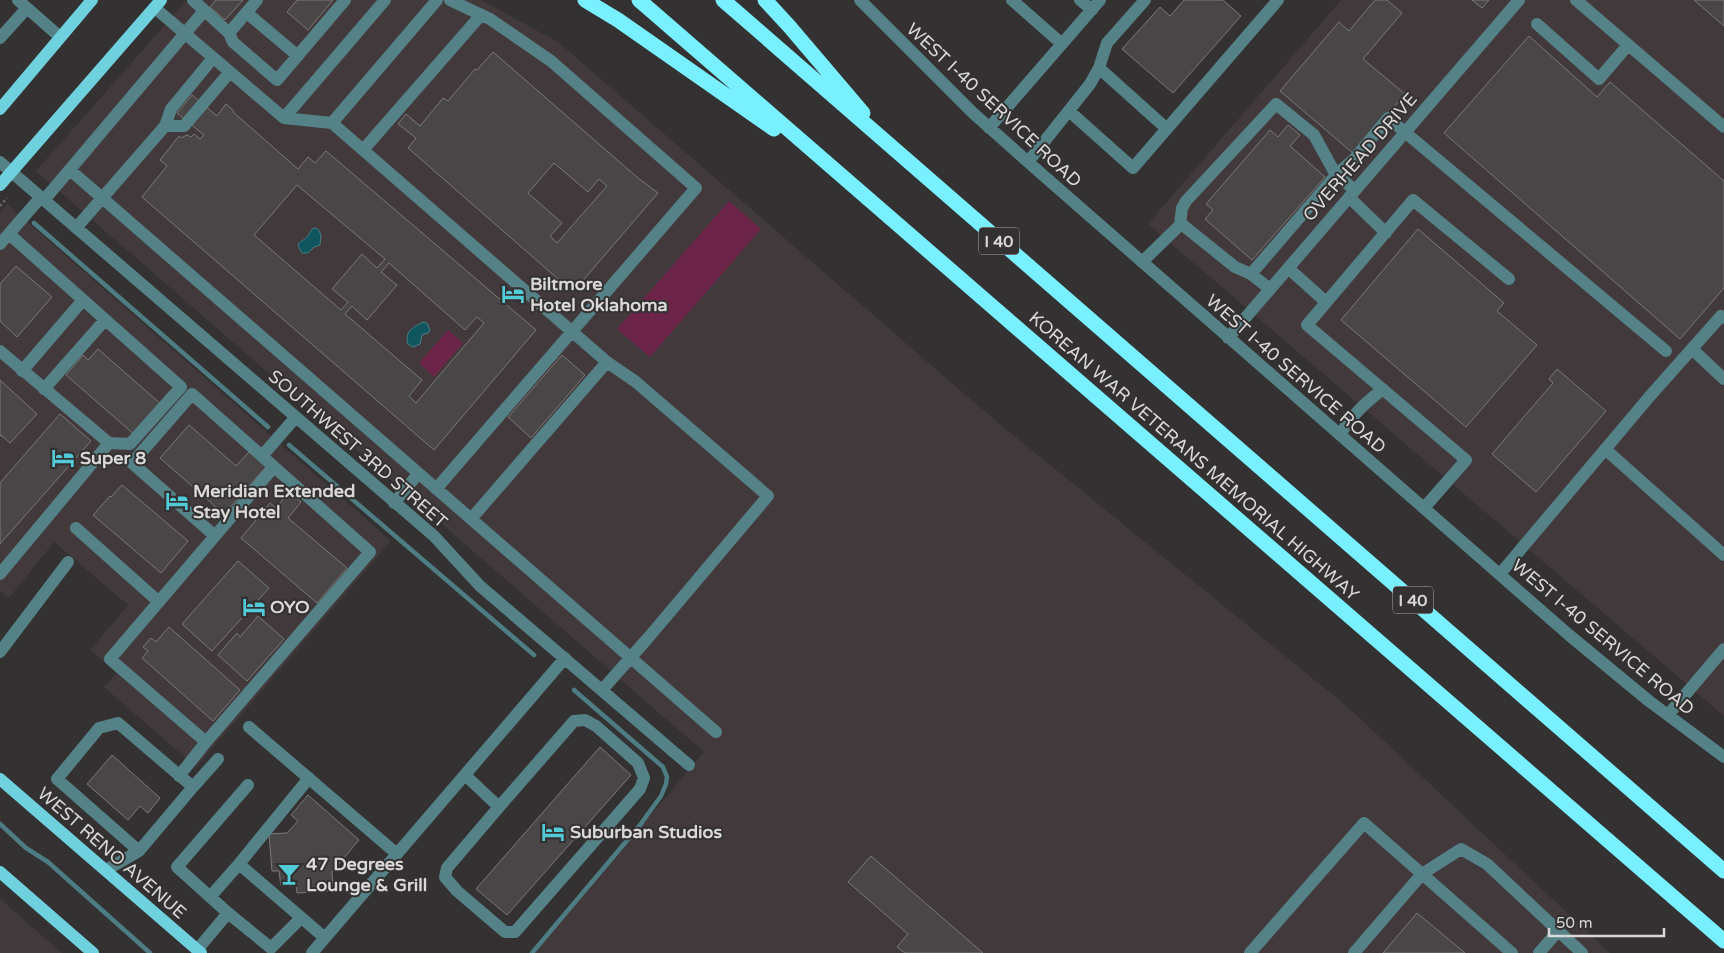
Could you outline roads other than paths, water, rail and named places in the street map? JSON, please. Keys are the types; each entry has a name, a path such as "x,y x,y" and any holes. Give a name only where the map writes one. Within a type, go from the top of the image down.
{"highway":[{"path":"585,0 618,20 839,175"},
{"name":"KOREAN WAR VETERANS MEMORIAL HIGHWAY","path":"639,0 1724,941"},
{"name":"KOREAN WAR VETERANS MEMORIAL HIGHWAY","path":"722,0 1724,871"},
{"path":"765,0 896,152"}],"main road":[{"path":"0,108 92,0"},
{"path":"0,184 158,4 143,0"},
{"name":"WEST RENO AVENUE","path":"0,779 199,952"},
{"path":"0,872 93,953"}],"street":[{"path":"229,33 257,0"},
{"path":"0,244 70,170 185,34 200,4 229,33 233,42 277,80 345,0"},
{"path":"284,118 385,0"},
{"path":"332,123 437,0"},
{"path":"436,489 696,188 551,61 490,19 450,0"},
{"path":"1012,0 1062,44"},
{"path":"989,128 1096,5 1080,0"},
{"path":"1028,162 1090,84 1099,68 1107,43 1145,0"},
{"name":"OVERHEAD DRIVE","path":"1228,338 1519,0"},
{"path":"1576,0 1724,128"},
{"path":"1069,111 1133,168 1272,2"},
{"name":"WEST I-40 SERVICE ROAD","path":"868,3 920,62 989,128 1569,635 1668,715 1724,757"},
{"path":"0,38 23,4 60,37"},
{"path":"158,4 185,34 284,118 332,123 607,362 636,382 768,496 602,690"},
{"path":"246,12 298,56"},
{"path":"363,150 481,14"},
{"path":"1537,24 1599,79 1628,44"},
{"path":"76,228 165,126 171,109 213,58"},
{"path":"1099,68 1167,129"},
{"path":"165,126 184,126 230,72"},
{"path":"1142,262 1180,225 1182,208 1186,201 1276,104 1314,135 1336,175 1386,233"},
{"path":"1251,274 1336,175 1356,158 1388,118 1666,351"},
{"name":"SOUTHWEST 3RD STREET","path":"0,162 434,536 480,586 689,765"},
{"path":"70,170 716,732"},
{"path":"1424,508 1466,460 1307,325 1413,200 1509,279"},
{"path":"1180,225 1184,226 1235,267 1251,274 1270,289"},
{"path":"0,351 110,444 130,444 180,387 9,234"},
{"path":"1288,268 1326,302"},
{"path":"22,370 83,300"},
{"path":"1500,574 1692,349 1721,316 1724,318"},
{"path":"44,389 105,320"},
{"path":"1692,349 1724,379"},
{"path":"471,519 607,362"},
{"path":"1340,435 1348,421 1364,404 1383,390"},
{"path":"179,776 206,742 370,552 273,468 192,394 132,463 215,536"},
{"path":"262,456 295,418"},
{"path":"0,574 110,444"},
{"path":"1605,449 1724,555"},
{"path":"206,742 110,659 273,468"},
{"path":"394,502 418,474"},
{"path":"76,528 159,602"},
{"path":"2,644 68,562"},
{"path":"1668,715 1724,649"},
{"path":"312,953 565,658"},
{"path":"585,720 596,726 638,763 644,778 640,789 515,932 505,932 457,891 445,877 447,868 499,807 574,721 585,720"},
{"path":"139,851 57,779 98,728 118,723 193,788"},
{"path":"249,727 397,854"},
{"path":"106,870 139,851 218,759"},
{"path":"465,776 499,807"},
{"path":"210,897 309,778"},
{"path":"248,785 177,867 228,913 271,948 301,918"},
{"path":"1250,953 1364,823 1512,953"},
{"path":"1354,953 1422,874 1461,849 1487,864 1582,953"},
{"path":"239,864 325,938"},
{"path":"199,952 228,913"},
{"path":"1539,953 1558,931"}],"water":[{"path":"315,228 318,229 321,235 320,245 314,247 308,253 302,253 298,244"},
{"path":"423,322 427,323 430,330 422,335 420,344 413,347 408,344 407,336 413,328"}],"waterway":[{"path":"34,223 268,427"},
{"path":"289,445 534,655"},
{"path":"532,953 640,825 661,796 666,784 667,777 663,767 574,690"},
{"path":"0,824 26,848 48,862 150,953"}],"place":[{"name":"Biltmore Hotel Oklahoma","path":"513,294"},
{"name":"Super 8","path":"63,458"},
{"name":"Meridian Extended Stay Hotel","path":"177,501"},
{"name":"OYO","path":"254,607"},
{"name":"Suburban Studios","path":"553,832"},
{"name":"47 Degrees Lounge & Grill","path":"289,874"}]}
